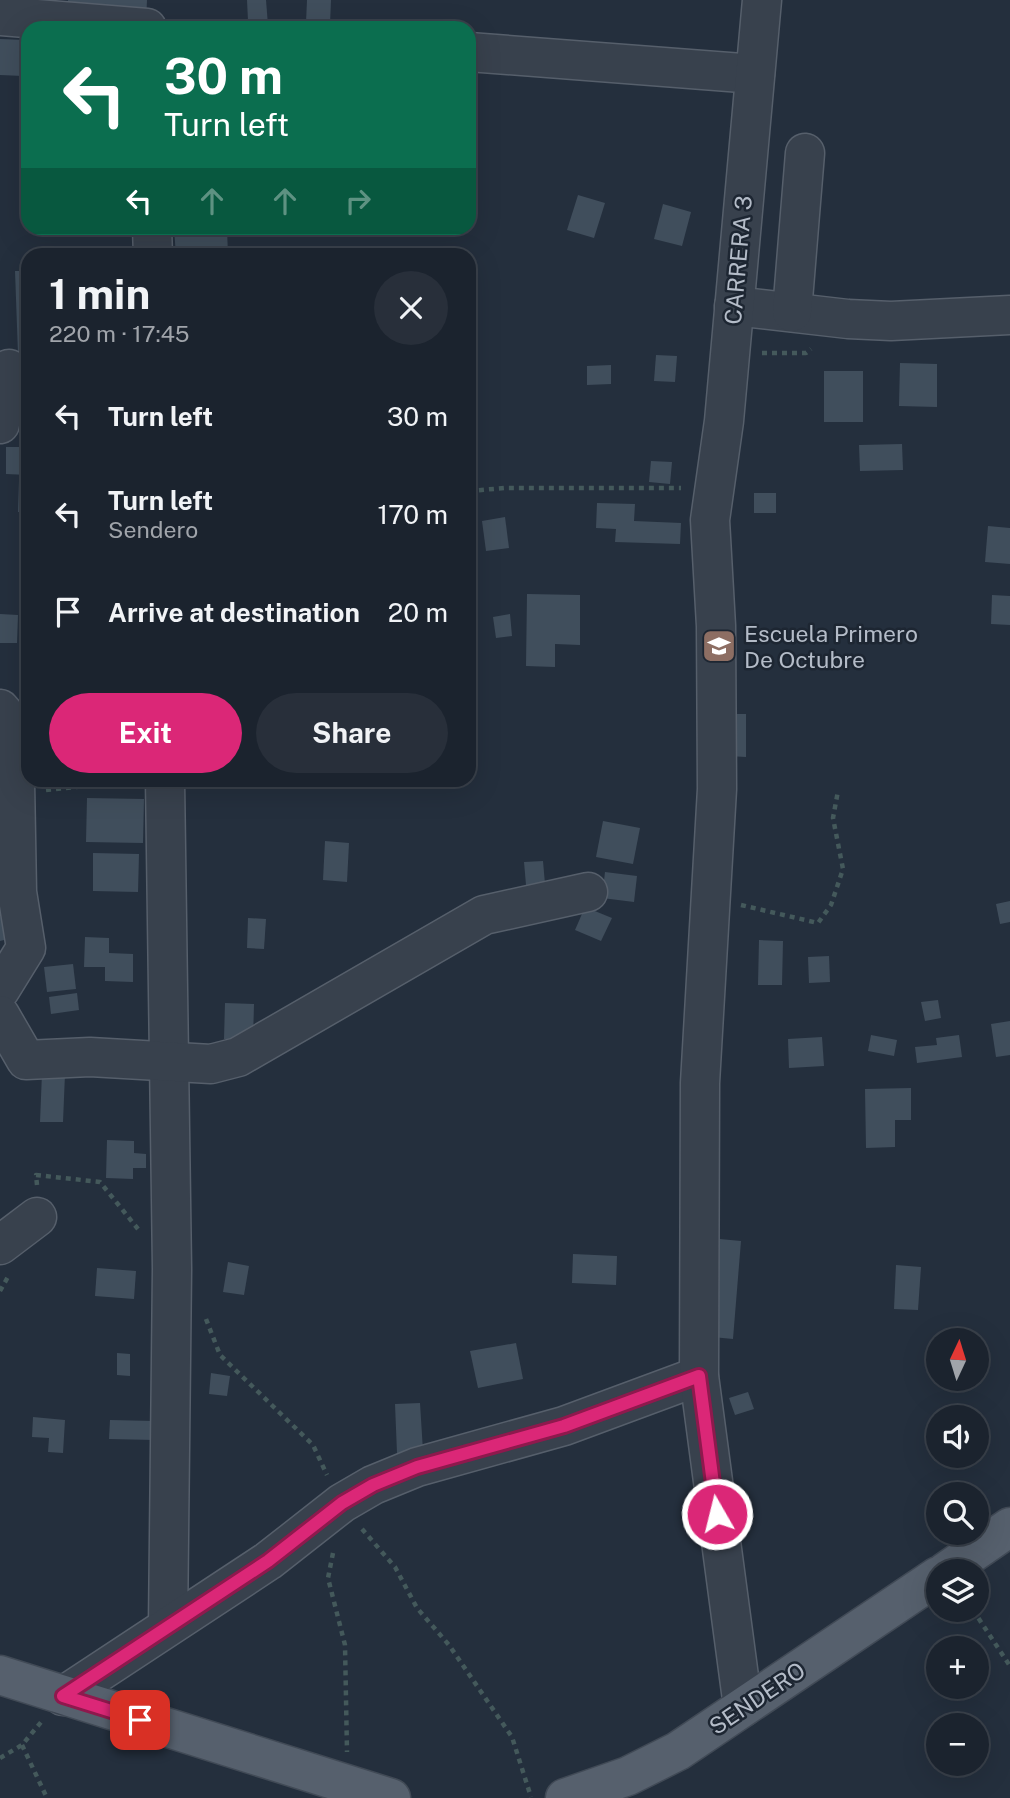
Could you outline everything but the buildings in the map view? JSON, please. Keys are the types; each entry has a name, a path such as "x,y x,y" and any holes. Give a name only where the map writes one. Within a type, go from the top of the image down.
{"main road":[{"path":"964,1559 1010,1527"},
{"name":"SENDERO","path":"565,1798 628,1776 666,1758 926,1584"},
{"path":"0,1675 391,1798"}],"street":[{"path":"160,21 162,0"},
{"name":"CARRERA 3","path":"743,1707 699,1376 700,1083 717,789 712,503 724,421 762,0"},
{"path":"0,16 61,21"},
{"path":"476,53 755,74"},
{"path":"792,312 805,153"},
{"path":"734,306 848,319 891,320 1010,314"},
{"path":"0,424 12,369"},
{"path":"0,709 14,725 17,892 26,948 0,990"},
{"path":"165,787 172,1269 168,1626"},
{"path":"0,1015 26,1060 90,1057 211,1063 238,1057 484,915 588,892"},
{"path":"0,1245 37,1217"},
{"path":"63,1696 268,1561 342,1503 373,1485 417,1467 564,1426 699,1376"}],"path":[{"path":"476,491 712,503"},
{"path":"14,789 53,790 75,787"},
{"path":"710,898 818,923 831,905 843,869 833,818 838,790"},
{"path":"37,1217 36,1175 100,1182 172,1269"},
{"path":"204,1311 220,1355 313,1446 342,1503 395,1567 417,1608 449,1645 512,1737 531,1798"},
{"path":"342,1503 328,1578 345,1645 348,1720 345,1785"},
{"path":"981,1622 1010,1665"},
{"path":"0,1758 22,1745 63,1696"},
{"path":"22,1745 47,1798"}],"place":[{"name":"Escuela Primero De Octubre","path":"719,646"}],"route":[{"path":"140,1720 63,1696 268,1561 342,1503 373,1485 417,1467 564,1426 699,1376 717,1514"}]}
